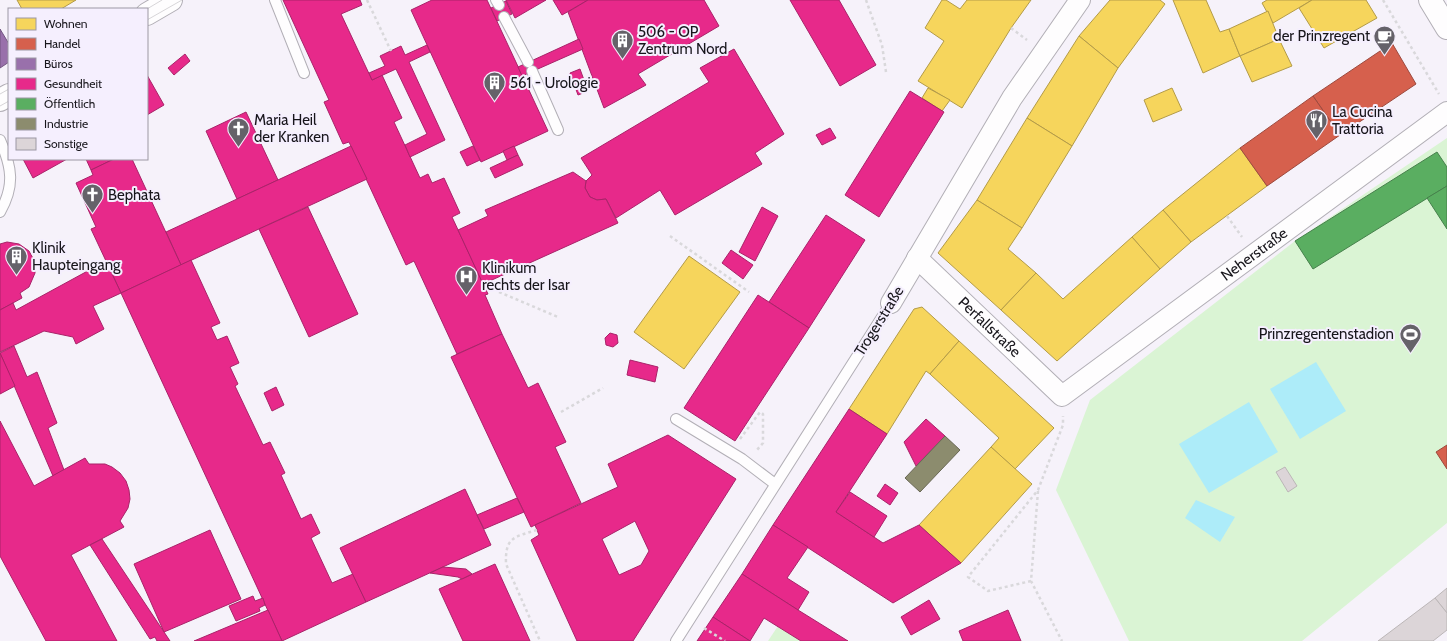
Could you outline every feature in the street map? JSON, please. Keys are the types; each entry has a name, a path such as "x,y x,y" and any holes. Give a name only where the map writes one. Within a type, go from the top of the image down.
{"street":[{"path":"148,13 171,0"},
{"name":"Trogerstraße","path":"891,303 1012,98 1080,0"},
{"path":"1430,0 1447,28"},
{"name":"Neherstraße","path":"1062,396 1255,254 1445,106"},
{"name":"Perfallstraße","path":"917,258 1062,396"}],"lane":[{"path":"275,0 304,73"},
{"path":"504,17 530,67 558,130"},
{"path":"0,140 9,171 11,188 0,212"},
{"name":"Trogerstraße","path":"676,641 891,303"},
{"path":"676,419 742,459 775,484"}],"path":[{"path":"367,0 391,51"},
{"path":"866,0 882,45 886,72"},
{"path":"1383,0 1445,106"},
{"path":"1227,216 1255,254"},
{"path":"670,236 749,292"},
{"path":"499,292 558,317"},
{"path":"561,412 604,388"},
{"path":"740,439 760,412 763,414 763,443 757,451"},
{"path":"1062,641 1031,581 1038,490 1063,425"},
{"path":"1031,581 988,591 968,577 1038,490"},
{"path":"536,530 511,540 505,551 506,564 540,641"},
{"path":"690,619 725,641"}],"green space":[{"path":"1447,138 1447,523 1302,641 1129,641 1056,490 1090,400 1295,241"},
{"path":"778,626 801,641 768,641"}],"water":[{"path":"1316,362 1346,411 1300,439 1270,389"},
{"path":"1249,402 1278,452 1209,493 1179,444"},
{"path":"1196,500 1235,517 1220,542 1185,518"}],"building: Wohnen":[{"path":"17,0 76,0 63,8 21,8"},
{"path":"942,0 946,0 960,9 967,0 1031,0 1011,28 962,108 918,81 944,41 925,28"},
{"path":"1110,0 1160,0 1165,4 1118,68 1079,36"},
{"path":"1173,0 1206,0 1220,32 1229,29 1240,56 1203,73"},
{"path":"1267,0 1312,0 1273,23 1262,3"},
{"path":"1312,0 1366,0 1377,18 1324,48 1299,8"},
{"path":"1268,11 1279,39 1240,56 1229,29"},
{"path":"1079,36 1118,68 1072,146 1027,118"},
{"path":"1279,39 1292,66 1252,82 1240,56"},
{"path":"928,88 950,100 942,111 922,98"},
{"path":"1172,88 1182,110 1153,122 1144,100"},
{"path":"1027,118 1072,146 1022,228 977,200"},
{"path":"1240,148 1267,186 1191,242 1163,210"},
{"path":"977,200 1022,228 1008,249 1036,273 1001,310 938,253"},
{"path":"1163,210 1191,242 1160,269 1132,237"},
{"path":"1132,237 1160,269 1057,361 1001,310 1036,273 1063,299"},
{"path":"689,256 740,292 684,369 634,332"},
{"path":"922,307 959,341 930,374 926,371 887,434 849,409 914,309"},
{"path":"959,341 1054,428 1015,469 991,447 999,438 930,374"},
{"path":"991,447 1032,484 961,563 919,525"}],"building: Handel":[{"path":"1392,43 1416,84 1340,135 1313,96"},
{"path":"1313,96 1340,135 1267,186 1240,148"},
{"path":"1447,445 1447,469 1436,452"}],"building: Büros":[{"path":"0,29 8,42 8,63 0,68"}],"building: Gesundheit":[{"path":"283,0 360,0 362,5 341,14 372,80 382,75 402,118 394,122 420,178 428,174 432,183 444,178 460,213 452,217 488,294 485,295 502,334 457,354 414,261 406,265 349,142 343,144 324,102 329,100"},
{"name":"561 - Urologie","path":"432,0 487,0 548,131 481,162 411,10"},
{"path":"506,0 546,0 515,18"},
{"path":"553,0 588,0 562,15"},
{"name":"506 - OP Zentrum Nord","path":"588,0 704,0 719,26 638,74 646,85 604,108 568,12"},
{"path":"790,0 839,0 876,65 840,86"},
{"path":"506,1 512,14 497,21 491,8"},
{"path":"579,39 583,49 522,76 518,67"},
{"path":"427,45 430,52 409,62 445,140 410,157 405,145 427,134 396,69 372,80 369,73 385,66 380,56 401,46 405,55"},
{"path":"734,49 784,134 755,153 762,164 675,215 660,190 616,218 606,199 597,200 590,197 585,188 586,181 592,175 581,158 709,82 700,68"},
{"path":"185,54 190,61 174,75 168,68"},
{"path":"580,69 588,91 578,95 570,73"},
{"path":"148,77 164,105 148,114"},
{"path":"910,91 944,112 879,217 845,195"},
{"path":"246,112 278,180 237,199 206,131"},
{"path":"830,128 836,138 822,145 816,135"},
{"path":"351,146 367,179 181,265 166,232"},
{"path":"473,146 480,160 467,166 460,152"},
{"path":"514,146 518,155 507,160 503,151"},
{"path":"518,155 523,165 495,178 490,168"},
{"path":"24,160 65,160 33,178"},
{"path":"86,160 112,160 91,170"},
{"path":"112,160 132,160 181,265 121,293 91,229 96,227 76,183 93,175 91,170"},
{"path":"573,172 586,181 585,188 590,197 597,200 606,199 618,223 483,284 458,230 488,216 485,210"},
{"path":"308,207 358,314 309,337 259,229"},
{"path":"762,207 778,216 755,261 739,252"},
{"path":"826,215 865,240 809,328 769,302"},
{"name":"Klinik Haupteingang","path":"7,242 19,244 29,251 35,262 35,273 29,287 20,293 22,298 0,310 0,244"},
{"path":"731,250 753,265 743,279 722,263"},
{"path":"191,260 220,323 211,327 217,340 227,336 239,363 230,367 238,384 235,386 263,445 270,442 285,473 281,475 301,519 311,514 320,533 311,538 332,583 353,574 366,602 282,641 121,293"},
{"path":"106,261 121,293 93,306 104,329 76,344 73,337 44,331 0,352 0,310 13,303 16,310"},
{"path":"758,295 809,328 735,441 684,408"},
{"path":"610,333 617,335 618,343 613,347 606,345 605,338"},
{"path":"502,334 528,388 538,383 566,442 555,447 581,503 531,527 451,357"},
{"path":"14,346 27,377 37,372 57,423 48,428 64,470 53,476 0,353"},
{"path":"0,353 15,386 0,394"},
{"path":"630,360 658,367 655,382 627,375"},
{"path":"276,387 284,405 272,411 264,393"},
{"path":"849,409 887,434 836,512 883,543 919,525 961,563 893,603 773,525"},
{"path":"926,419 945,436 916,466 904,442"},
{"path":"0,421 34,486 85,458 89,464 105,464 112,467 120,473 126,481 130,499 128,508 120,521 124,527 71,555 117,641 46,641 0,556"},
{"path":"668,435 736,479 633,641 577,641 531,540 539,535 535,525 618,487 608,464","holes":["635,521 649,551 641,565 619,575 602,539"]},
{"path":"885,484 898,493 890,505 877,496"},
{"path":"465,489 491,545 366,602 340,548"},
{"path":"850,492 887,516 874,537 836,512"},
{"path":"517,498 524,512 484,529 477,515"},
{"path":"773,525 808,547 787,578 809,592 798,610 742,574"},
{"path":"210,530 241,599 164,632 134,564"},
{"path":"102,539 170,641 157,641 155,637 150,639 90,545"},
{"path":"495,564 530,641 463,641 439,589"},
{"path":"443,567 466,569 472,574 462,579 458,577 430,573"},
{"path":"742,574 848,641 801,641 764,618 750,641 713,617"},
{"path":"253,596 255,601 263,598 265,605 259,608 260,611 236,621 229,606"},
{"path":"929,600 940,619 911,635 901,617"},
{"path":"268,610 282,641 194,641"},
{"path":"1008,610 1021,641 963,641 959,631"},
{"path":"713,617 750,641 697,641"}],"building: Öffentlich":[{"path":"1437,152 1447,167 1447,186 1313,269 1295,241"},
{"path":"1447,186 1447,229 1427,198"}],"building: Industrie":[{"path":"945,436 960,450 920,492 905,478"}],"building: Sonstige":[{"path":"1285,467 1297,486 1288,492 1276,472"},
{"path":"1447,588 1447,613 1435,598"},
{"path":"1435,598 1447,613 1447,630 1433,641 1378,641"}],"tram line":[{"path":"148,8 162,0"},
{"path":"148,19 182,0"},
{"path":"0,94 8,90"},
{"path":"0,106 8,102"}],"place":[{"name":"der Prinzregent","path":"1385,56"},
{"name":"506 - OP Zentrum Nord","path":"623,60"},
{"name":"561 - Urologie","path":"494,102"},
{"name":"La Cucina Trattoria","path":"1316,140"},
{"name":"Maria Heil der Kranken","path":"238,148"},
{"name":"Bephata","path":"93,214"},
{"name":"Klinik Haupteingang","path":"17,276"},
{"name":"Klinikum rechts der Isar","path":"467,296"},
{"name":"Prinzregentenstadion","path":"1410,354"}]}
